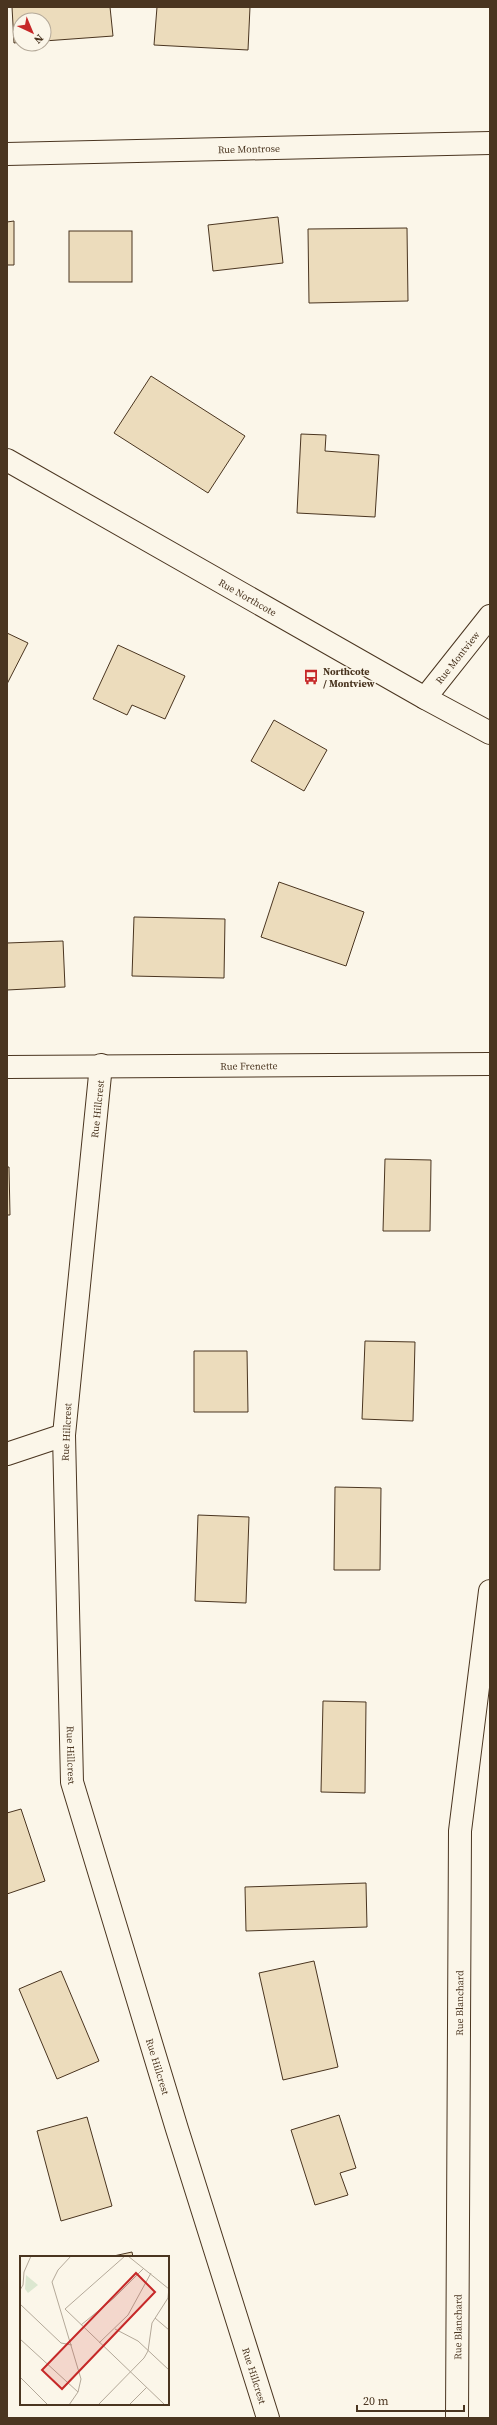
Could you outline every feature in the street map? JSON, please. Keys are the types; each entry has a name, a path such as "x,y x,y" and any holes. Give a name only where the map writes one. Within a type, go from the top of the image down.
{"street":[{"name":"Rue Montrose","path":"7,154 490,142"},
{"name":"Rue Northcote","path":"7,460 309,630 425,698 490,733"},
{"name":"Rue Montview","path":"425,698 490,616"},
{"name":"Rue Frenette","path":"7,1067 101,1065 490,1064"},
{"name":"Rue Hillcrest","path":"101,1065 64,1435 72,1782 177,2129 268,2418"},
{"path":"7,1454 64,1435"},
{"name":"Rue Blanchard","path":"457,2418 460,1831 490,1591"}],"building":[{"path":"12,7 110,7 113,36 52,40 52,12 12,12"},
{"path":"157,7 250,7 248,50 154,45"},
{"path":"278,217 283,263 213,271 208,225"},
{"path":"14,221 14,265 7,265 7,222"},
{"path":"407,228 408,301 309,303 308,229"},
{"path":"69,231 132,231 132,282 69,282"},
{"path":"151,376 245,436 208,493 114,433"},
{"path":"301,434 326,435 325,451 379,455 375,517 297,513"},
{"path":"7,633 28,643 7,684"},
{"path":"118,645 185,676 165,719 132,705 127,715 93,699"},
{"path":"274,720 327,750 304,791 251,761"},
{"path":"279,882 364,912 346,966 261,937"},
{"path":"134,917 225,919 224,978 132,976"},
{"path":"63,941 65,987 7,990 7,943"},
{"path":"385,1159 431,1160 430,1231 383,1231"},
{"path":"7,1167 9,1167 10,1215 7,1215"},
{"path":"365,1341 415,1342 413,1421 362,1419"},
{"path":"194,1351 247,1351 248,1412 194,1412"},
{"path":"335,1487 381,1488 380,1570 334,1570"},
{"path":"198,1515 249,1517 246,1603 195,1601"},
{"path":"323,1701 366,1702 365,1793 321,1792"},
{"path":"21,1809 45,1881 7,1894 7,1813"},
{"path":"366,1883 367,1927 246,1931 245,1887"},
{"path":"314,1961 338,2067 283,2080 259,1973"},
{"path":"61,1971 99,2061 57,2079 19,1989"},
{"path":"339,2115 356,2168 340,2173 348,2195 315,2205 291,2130"},
{"path":"87,2117 112,2206 61,2221 37,2131"},
{"path":"132,2252 133,2256 114,2256"}],"place":[{"name":"Northcote / Montview","path":"311,677"}]}
